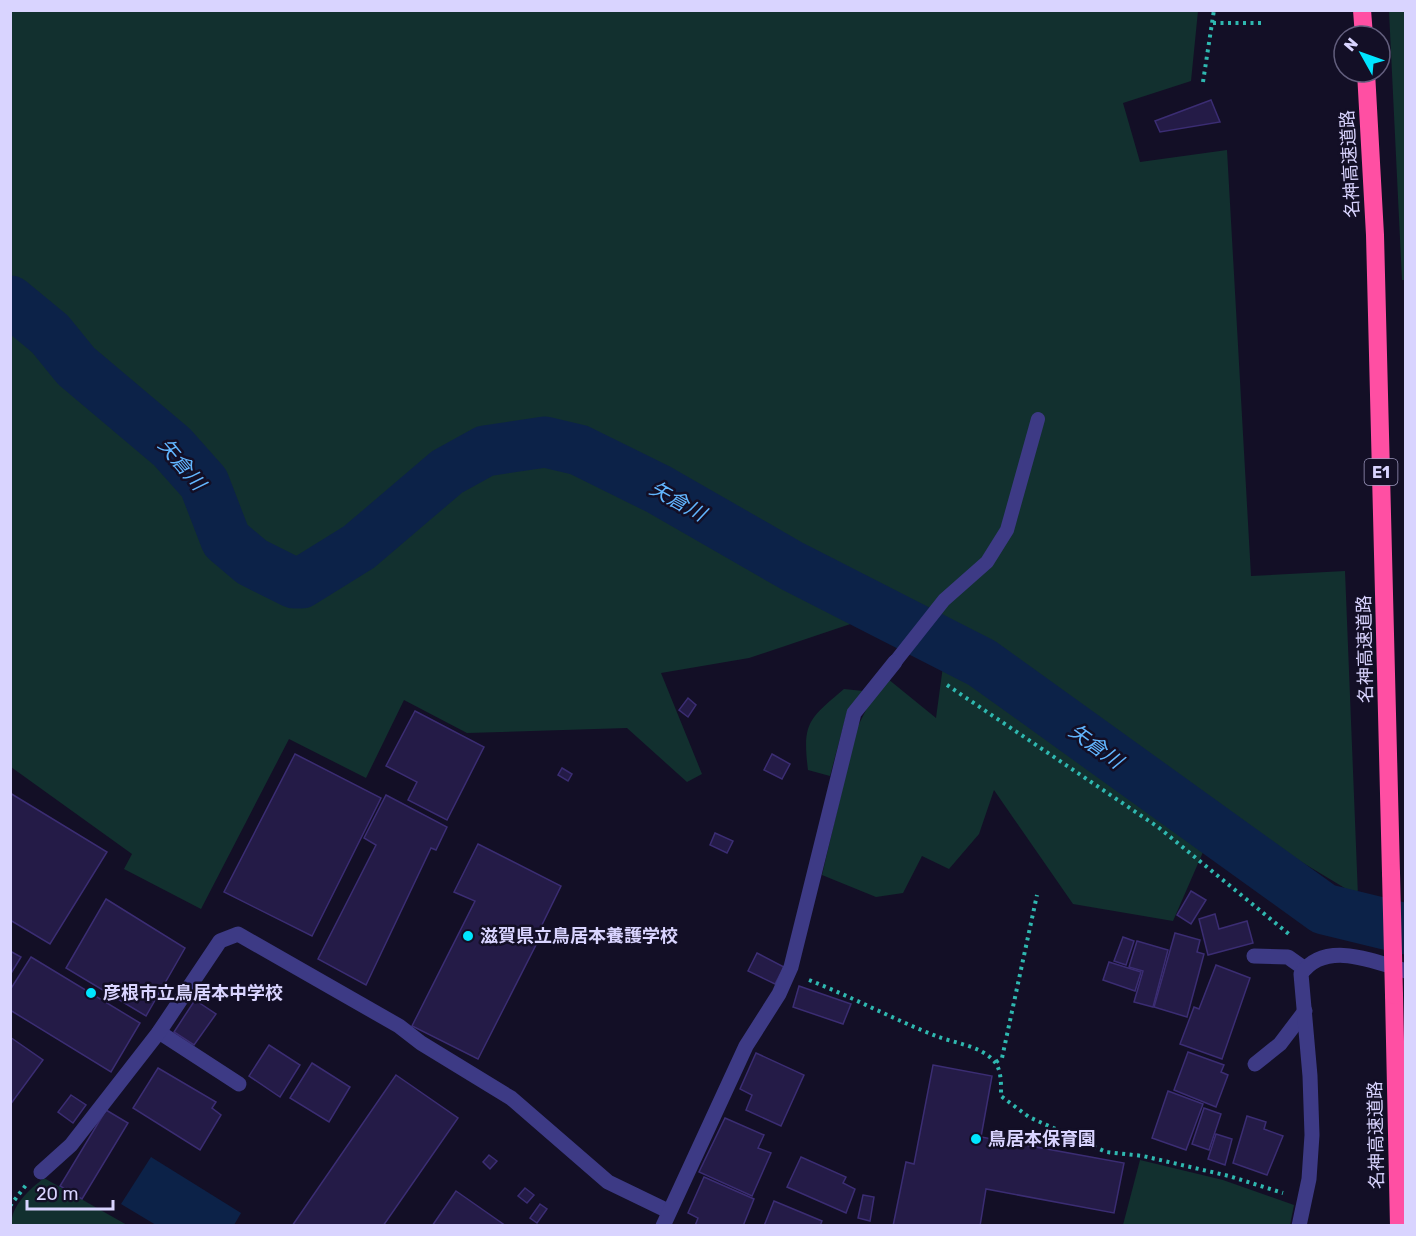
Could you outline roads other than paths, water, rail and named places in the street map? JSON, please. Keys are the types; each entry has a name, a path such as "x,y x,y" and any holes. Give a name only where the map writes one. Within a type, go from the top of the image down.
{"highway":[{"name":"名神高速道路","path":"1367,84 1376,269 1399,1226"}],"street":[{"path":"663,1226 746,1046 779,994 789,972 855,713 895,662"},
{"path":"41,1172 71,1144 159,1032 220,941 238,934 399,1026 421,1043 511,1098 608,1182 668,1211"},
{"path":"1254,956 1288,957 1305,969"},
{"path":"1299,1226 1312,1135 1305,1011 1300,984 1305,969 1308,964 1322,958 1359,957 1406,970"},
{"path":"1255,1064 1280,1044 1305,1011"},
{"path":"159,1032 239,1084"}],"lane":[{"path":"895,662 944,600 987,562 1007,530 1038,420"}],"water":[{"path":"151,1157 241,1213 234,1225 156,1225 121,1204"}],"waterway":[{"name":"矢倉川","path":"10,301 50,334 76,366 172,447 204,483 226,540 252,562 294,583 301,583 359,547 447,472 485,451 545,442 579,450 658,489 792,566 982,663 1324,909 1406,929"}],"place":[{"name":"滋賀県立鳥居本養護学校","path":"468,936"},
{"name":"彦根市立鳥居本中学校","path":"91,993"},
{"name":"鳥居本保育園","path":"976,1139"}]}
